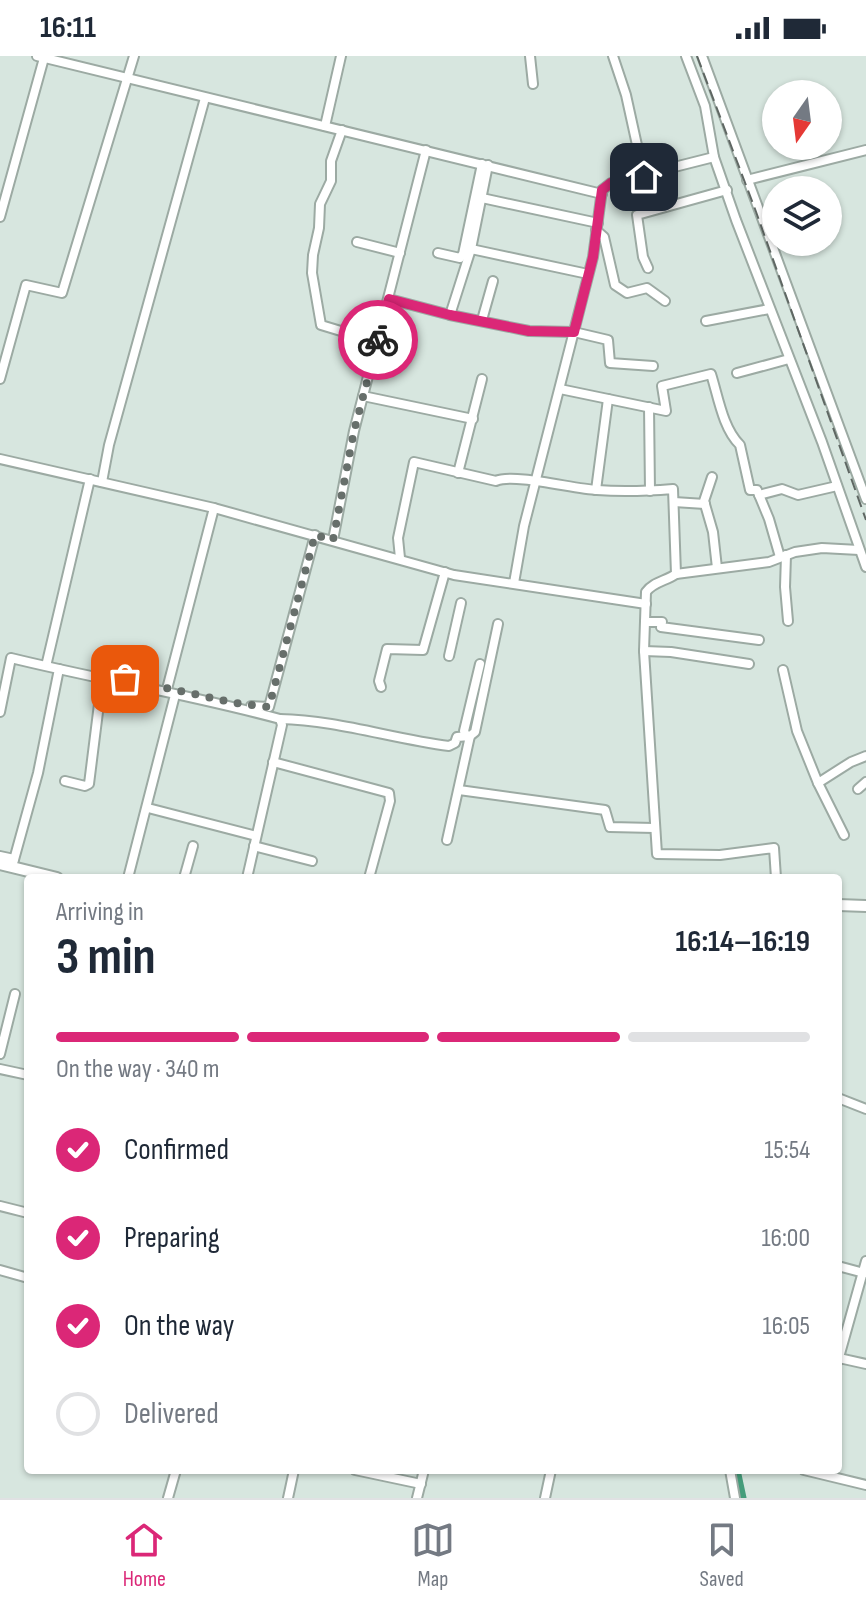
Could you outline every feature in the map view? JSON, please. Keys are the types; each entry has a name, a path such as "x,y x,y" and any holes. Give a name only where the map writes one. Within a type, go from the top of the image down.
{"street":[{"path":"0,379 26,285 62,293 134,56"},
{"path":"325,126 341,56"},
{"path":"530,56 533,84"},
{"path":"613,56 626,95 644,177"},
{"path":"686,56 705,106 714,157 866,567"},
{"path":"702,56 866,499"},
{"path":"0,217 41,57 602,194"},
{"path":"102,482 113,430 205,98"},
{"path":"342,130 331,161 331,181 320,204 312,273 321,325 377,342"},
{"path":"333,540 363,396 426,150"},
{"path":"747,180 866,150"},
{"path":"514,583 524,526 588,274 602,194 611,183 714,157"},
{"path":"450,315 471,249 482,198 485,164"},
{"path":"438,253 454,258 460,258 463,254 485,164"},
{"path":"648,268 643,257 637,215 727,190"},
{"path":"482,198 597,226 604,237 615,285 627,293 647,288 665,301"},
{"path":"357,242 400,253"},
{"path":"471,249 588,274"},
{"path":"482,320 493,281"},
{"path":"389,299 529,331 574,332 608,340 610,363 653,366"},
{"path":"706,321 769,309"},
{"path":"737,373 789,359"},
{"path":"560,389 666,411 662,386 711,374 726,421 740,445 750,490 757,490 783,556 788,621"},
{"path":"458,473 482,379"},
{"path":"363,396 473,419"},
{"path":"596,490 608,399"},
{"path":"649,407 650,491"},
{"path":"0,459 214,508 473,579 646,604"},
{"path":"400,558 398,538 414,462 496,481 501,478 596,490 673,489 676,574"},
{"path":"712,477 705,504 713,532 717,568"},
{"path":"47,662 90,479"},
{"path":"759,495 782,489 798,495 837,486"},
{"path":"674,502 705,504"},
{"path":"129,874 148,808 171,692 214,508"},
{"path":"0,712 11,658 171,692 269,707 315,535"},
{"path":"776,874 774,848 720,855 657,854 644,651 646,592 651,585 676,574 769,562 822,548 859,550"},
{"path":"381,687 379,681 387,649 423,650 445,572"},
{"path":"449,656 461,603"},
{"path":"645,622 662,622 661,627 759,640"},
{"path":"0,652 280,719 330,724 449,746 455,743 457,737 475,732 498,624"},
{"path":"644,651 749,664"},
{"path":"469,736 464,731 480,664"},
{"path":"13,863 38,773 59,669"},
{"path":"783,670 797,731 844,835"},
{"path":"65,781 85,786 89,784 101,688 103,682 108,680"},
{"path":"248,874 282,725 280,719"},
{"path":"447,840 469,736"},
{"path":"818,783 866,756"},
{"path":"273,762 389,793 390,801 370,874"},
{"path":"858,789 866,782"},
{"path":"459,790 605,810 610,827 654,828"},
{"path":"148,808 312,861"},
{"path":"185,874 193,846"},
{"path":"0,856 45,874"},
{"path":"0,864 13,863"},
{"path":"842,905 866,906"},
{"path":"0,1054 15,994"},
{"path":"0,1069 24,1074"},
{"path":"842,1100 866,1109"},
{"path":"0,1206 24,1212"},
{"path":"842,1341 866,1261"},
{"path":"842,1267 864,1273"},
{"path":"0,1270 24,1277"},
{"path":"842,1360 866,1364"},
{"path":"168,1498 175,1474"},
{"path":"288,1498 293,1474"},
{"path":"374,1474 421,1484"},
{"path":"417,1498 423,1474"},
{"path":"545,1498 550,1474"},
{"path":"731,1474 735,1498"},
{"path":"823,1474 866,1485"}],"waterway":[{"path":"737,1474 742,1498"}],"railway":[{"path":"697,56 866,520"}],"way so far":[{"path":"125,679 235,703 269,707 315,535 333,540 354,431 378,340"}],"route":[{"path":"378,340 389,299 529,331 574,332 593,257 602,190 611,183 644,177"}]}
